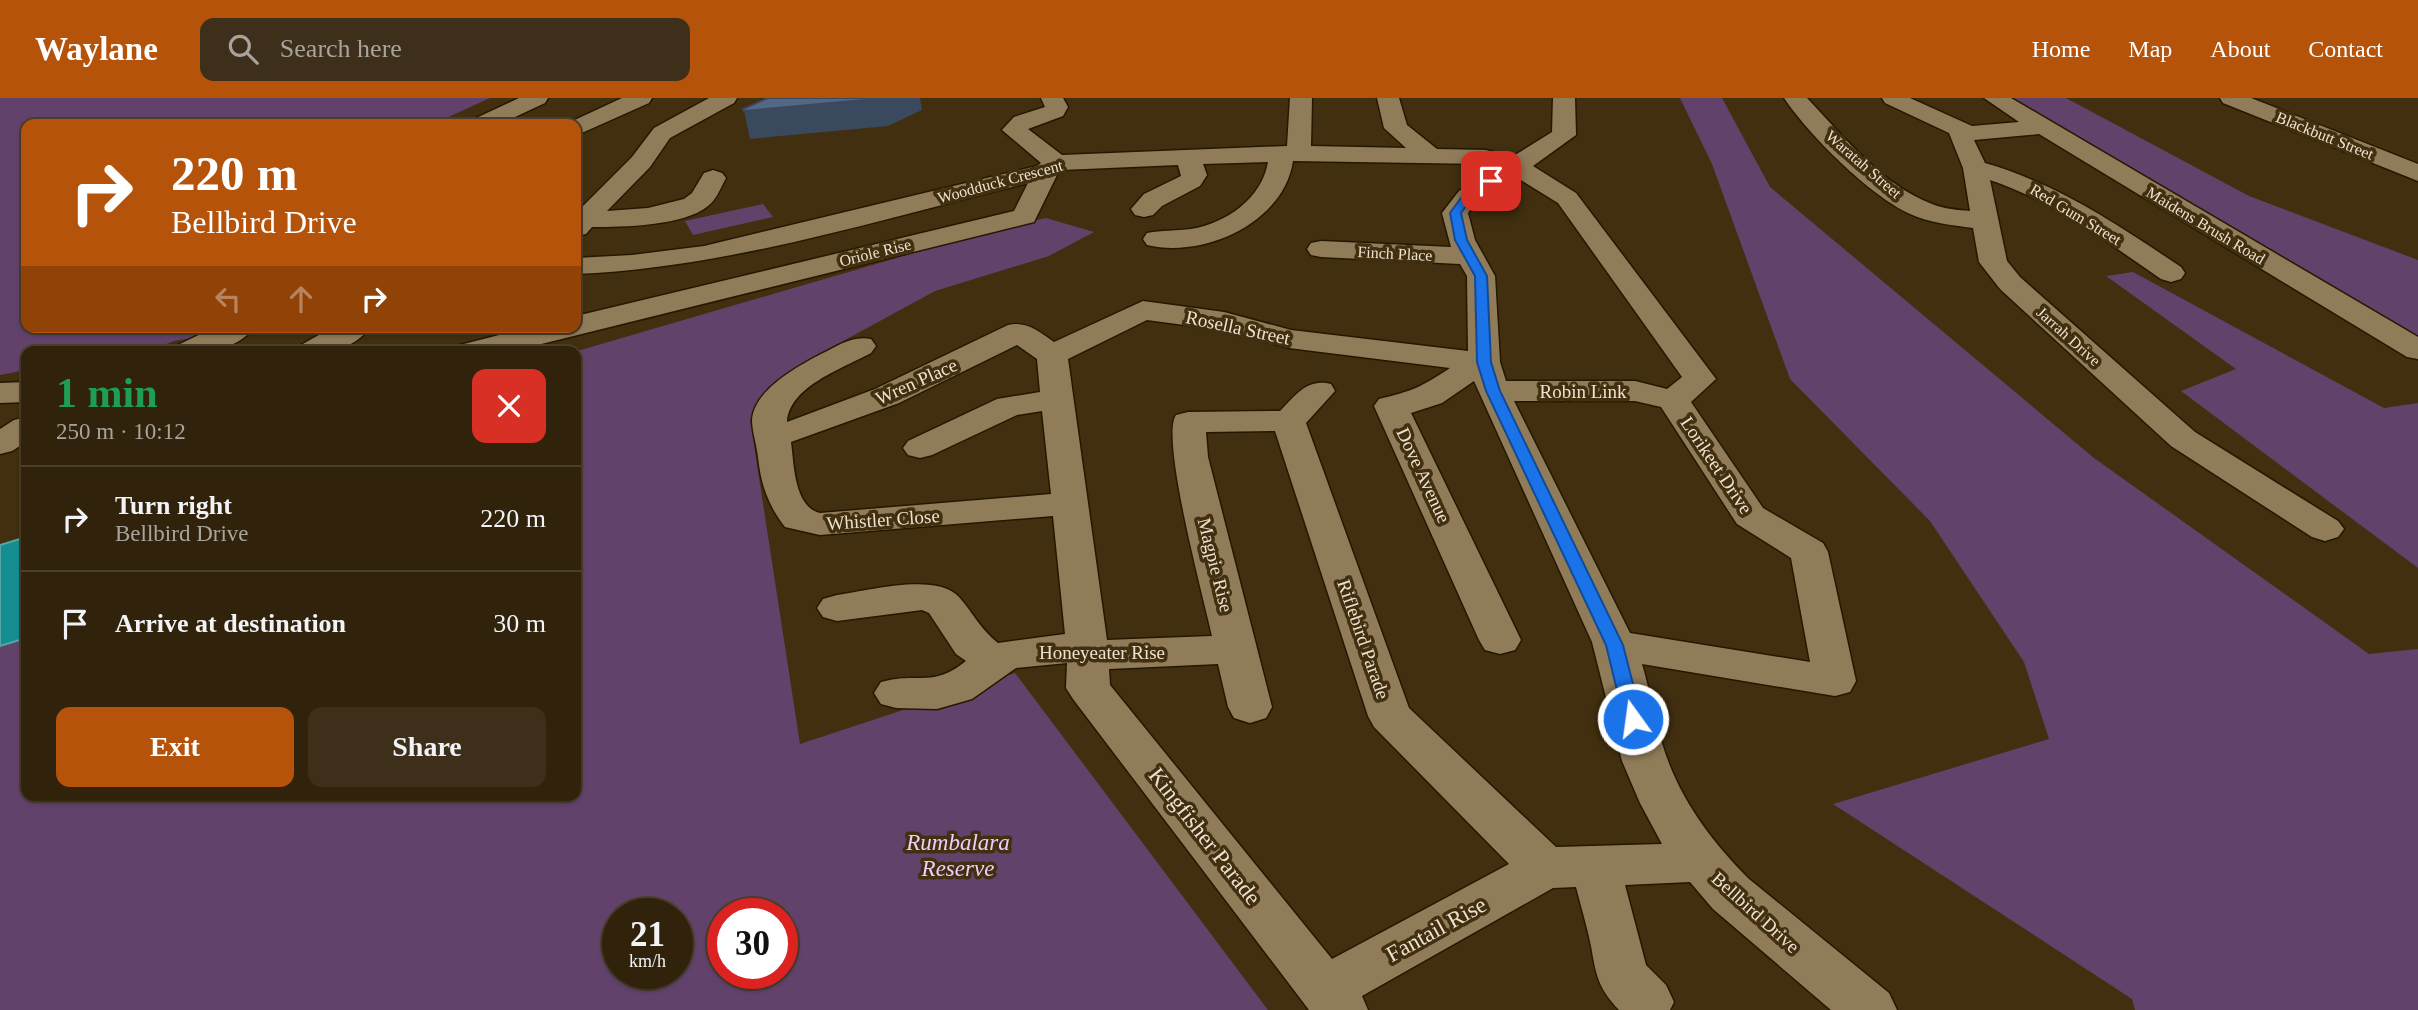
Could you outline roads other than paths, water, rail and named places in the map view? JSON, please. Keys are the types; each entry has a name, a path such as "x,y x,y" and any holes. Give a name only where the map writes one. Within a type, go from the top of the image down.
{"street":[{"path":"493,119 537,98"},
{"path":"581,125 641,98"},
{"path":"582,223 642,162 662,134 726,98"},
{"path":"1051,167 1014,130 1022,122 1055,111 1057,107 1052,98"},
{"path":"1157,239 1174,240 1204,235 1253,210 1275,187 1290,154 1301,98"},
{"path":"1388,98 1396,128 1439,155 1445,148 1419,129 1414,123 1413,115"},
{"name":"Bellbird Drive","path":"1564,98 1564,135 1468,196 1455,213 1461,240 1481,276 1488,374 1615,645 1639,744 1678,827 1703,862 1731,894 1870,1010"},
{"name":"Waratah Street","path":"1795,98 1836,142 1888,188 1916,207 1937,214 1983,221"},
{"path":"1893,98 1966,132 2041,127"},
{"name":"Maidens Brush Road","path":"1995,98 2418,350"},
{"name":"Blackbutt Street","path":"2231,98 2418,173"},
{"name":"Jarrah Drive","path":"1966,132 1961,134 1961,137 1975,168 1983,221 1993,262 2020,292 2183,439 2325,528"},
{"name":"Woodduck Crescent","path":"581,266 632,263 704,254 1051,167 1188,157 1290,154 1486,157 1514,166"},
{"path":"1144,209 1153,200 1191,181 1194,175 1188,157"},
{"name":"Lorikeet Drive","path":"1514,166 1547,182 1567,198 1700,379 1673,400 1750,516 1808,552 1835,681 1615,645"},
{"name":"Oriole Rise","path":"581,324 1025,215 1051,167"},
{"name":"Red Gum Street","path":"1975,168 2001,173 2045,191 2171,273"},
{"path":"582,223 689,207 702,198 713,178"},
{"name":"Finch Place","path":"1321,249 1470,256"},
{"name":"Rosella Street","path":"1052,355 1143,310 1224,321 1289,339 1488,374"},
{"name":"Wren Place","path":"773,435 790,432 887,396 1019,332 1052,355"},
{"path":"201,346 227,333"},
{"path":"322,346 345,333"},
{"path":"494,346 545,333"},
{"name":"Whistler Close","path":"860,346 806,376 786,392 771,411 769,419 778,472 787,502 798,519 810,524 1069,504"},
{"path":"1052,355 1088,655"},
{"name":"Dove Avenue","path":"1488,374 1469,369 1438,392 1414,403 1391,406 1500,640"},
{"name":"Robin Link","path":"1488,374 1635,391 1673,400"},
{"path":"1289,421 1319,391"},
{"path":"0,393 21,392"},
{"path":"920,448 1009,406 1057,399"},
{"name":"Magpie Rise","path":"1250,707 1190,457 1188,422 1289,421"},
{"name":"Riflebird Parade","path":"1289,421 1390,716 1545,868"},
{"path":"0,444 21,430"},
{"path":"837,608 927,596 943,604 971,644 994,661"},
{"name":"Honeyeater Rise","path":"896,693 937,694 957,688 994,661 1009,654 1065,648 1088,655 1236,649"},
{"name":"Kingfisher Parade","path":"1088,655 1088,688 1334,1000"},
{"path":"1545,868 1703,862"},
{"path":"1595,866 1617,947 1620,971 1647,1002"},
{"name":"Fantail Rise","path":"1334,1000 1545,868"}],"water":[{"path":"21,539 21,640 0,646 0,545"}],"park label":[{"name":"Rumbalara Reserve","path":"958,855"}]}
